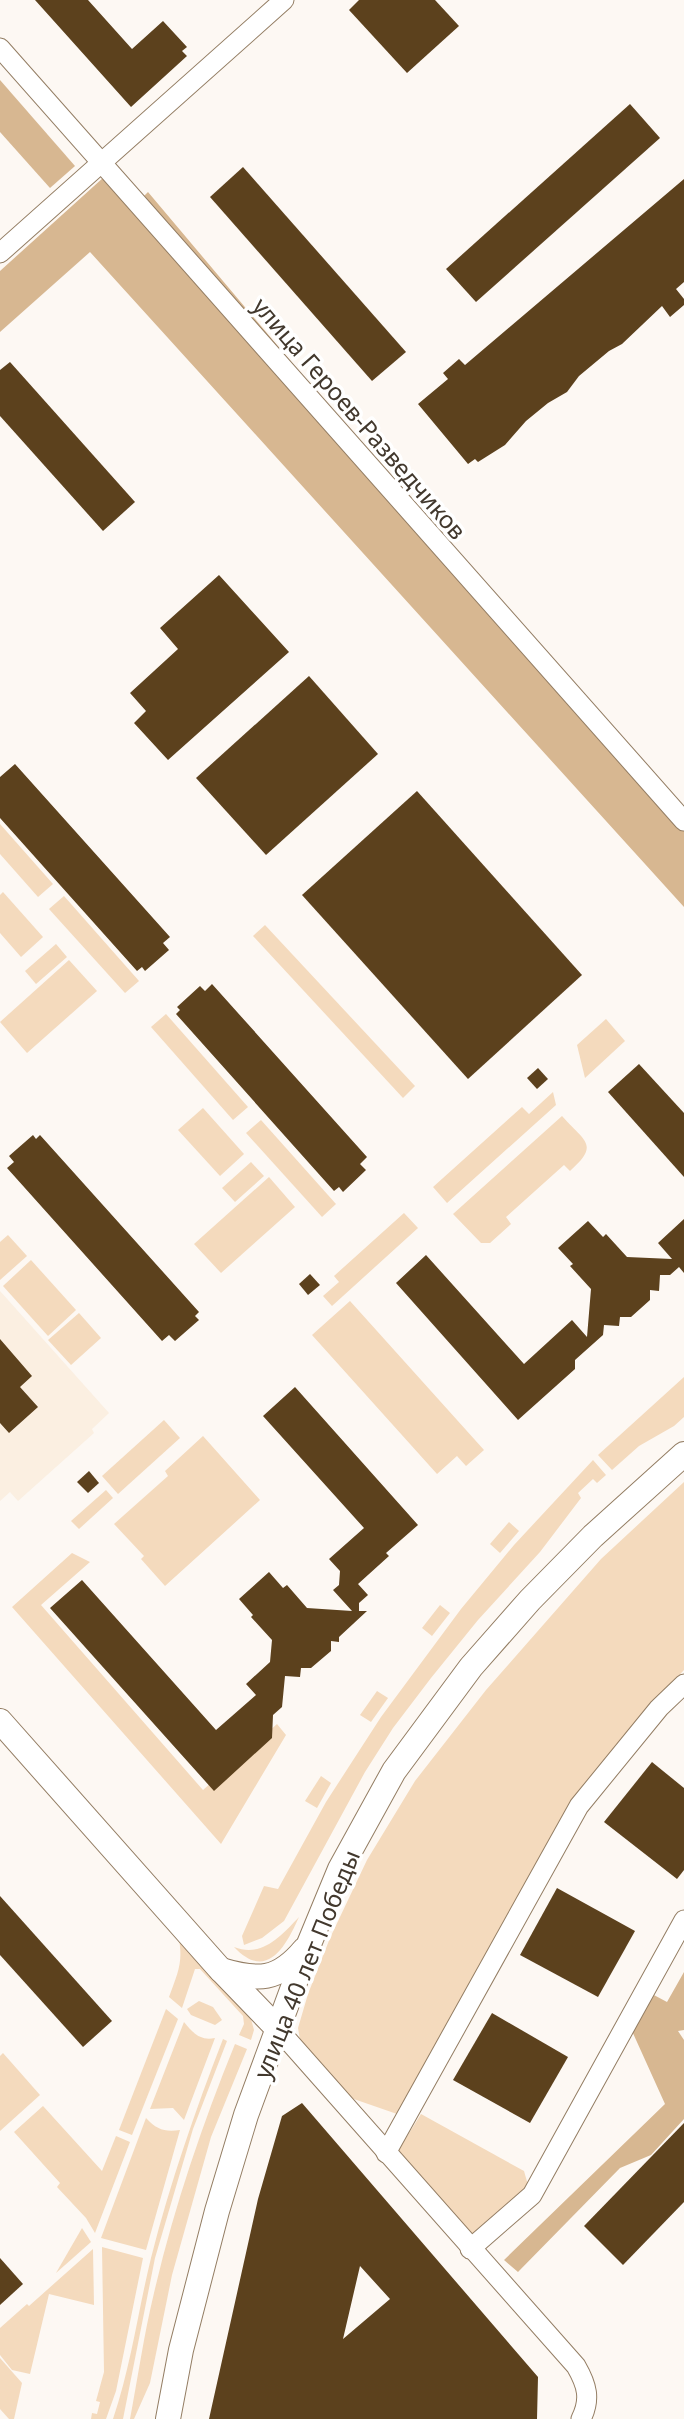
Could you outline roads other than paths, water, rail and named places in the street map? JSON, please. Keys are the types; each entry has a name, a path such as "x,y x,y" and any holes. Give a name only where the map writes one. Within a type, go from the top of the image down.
{"street":[{"path":"0,253 284,0"},
{"name":"улица Героев-Разведчиков","path":"0,48 684,821"},
{"name":"улица 40 лет Победы","path":"168,2419 181,2350 216,2211 246,2115 309,1944 340,1869 394,1771 471,1667 530,1600 593,1536 684,1454"},
{"path":"386,2153 414,2098 579,1805 659,1709 684,1684"},
{"path":"0,1721 220,1970 277,2028 576,2366 585,2381 587,2392 587,2404 581,2419"},
{"path":"470,2249 532,2195 684,1920"},
{"path":"220,1970 249,1977 273,1975 290,1965 309,1944"}]}
